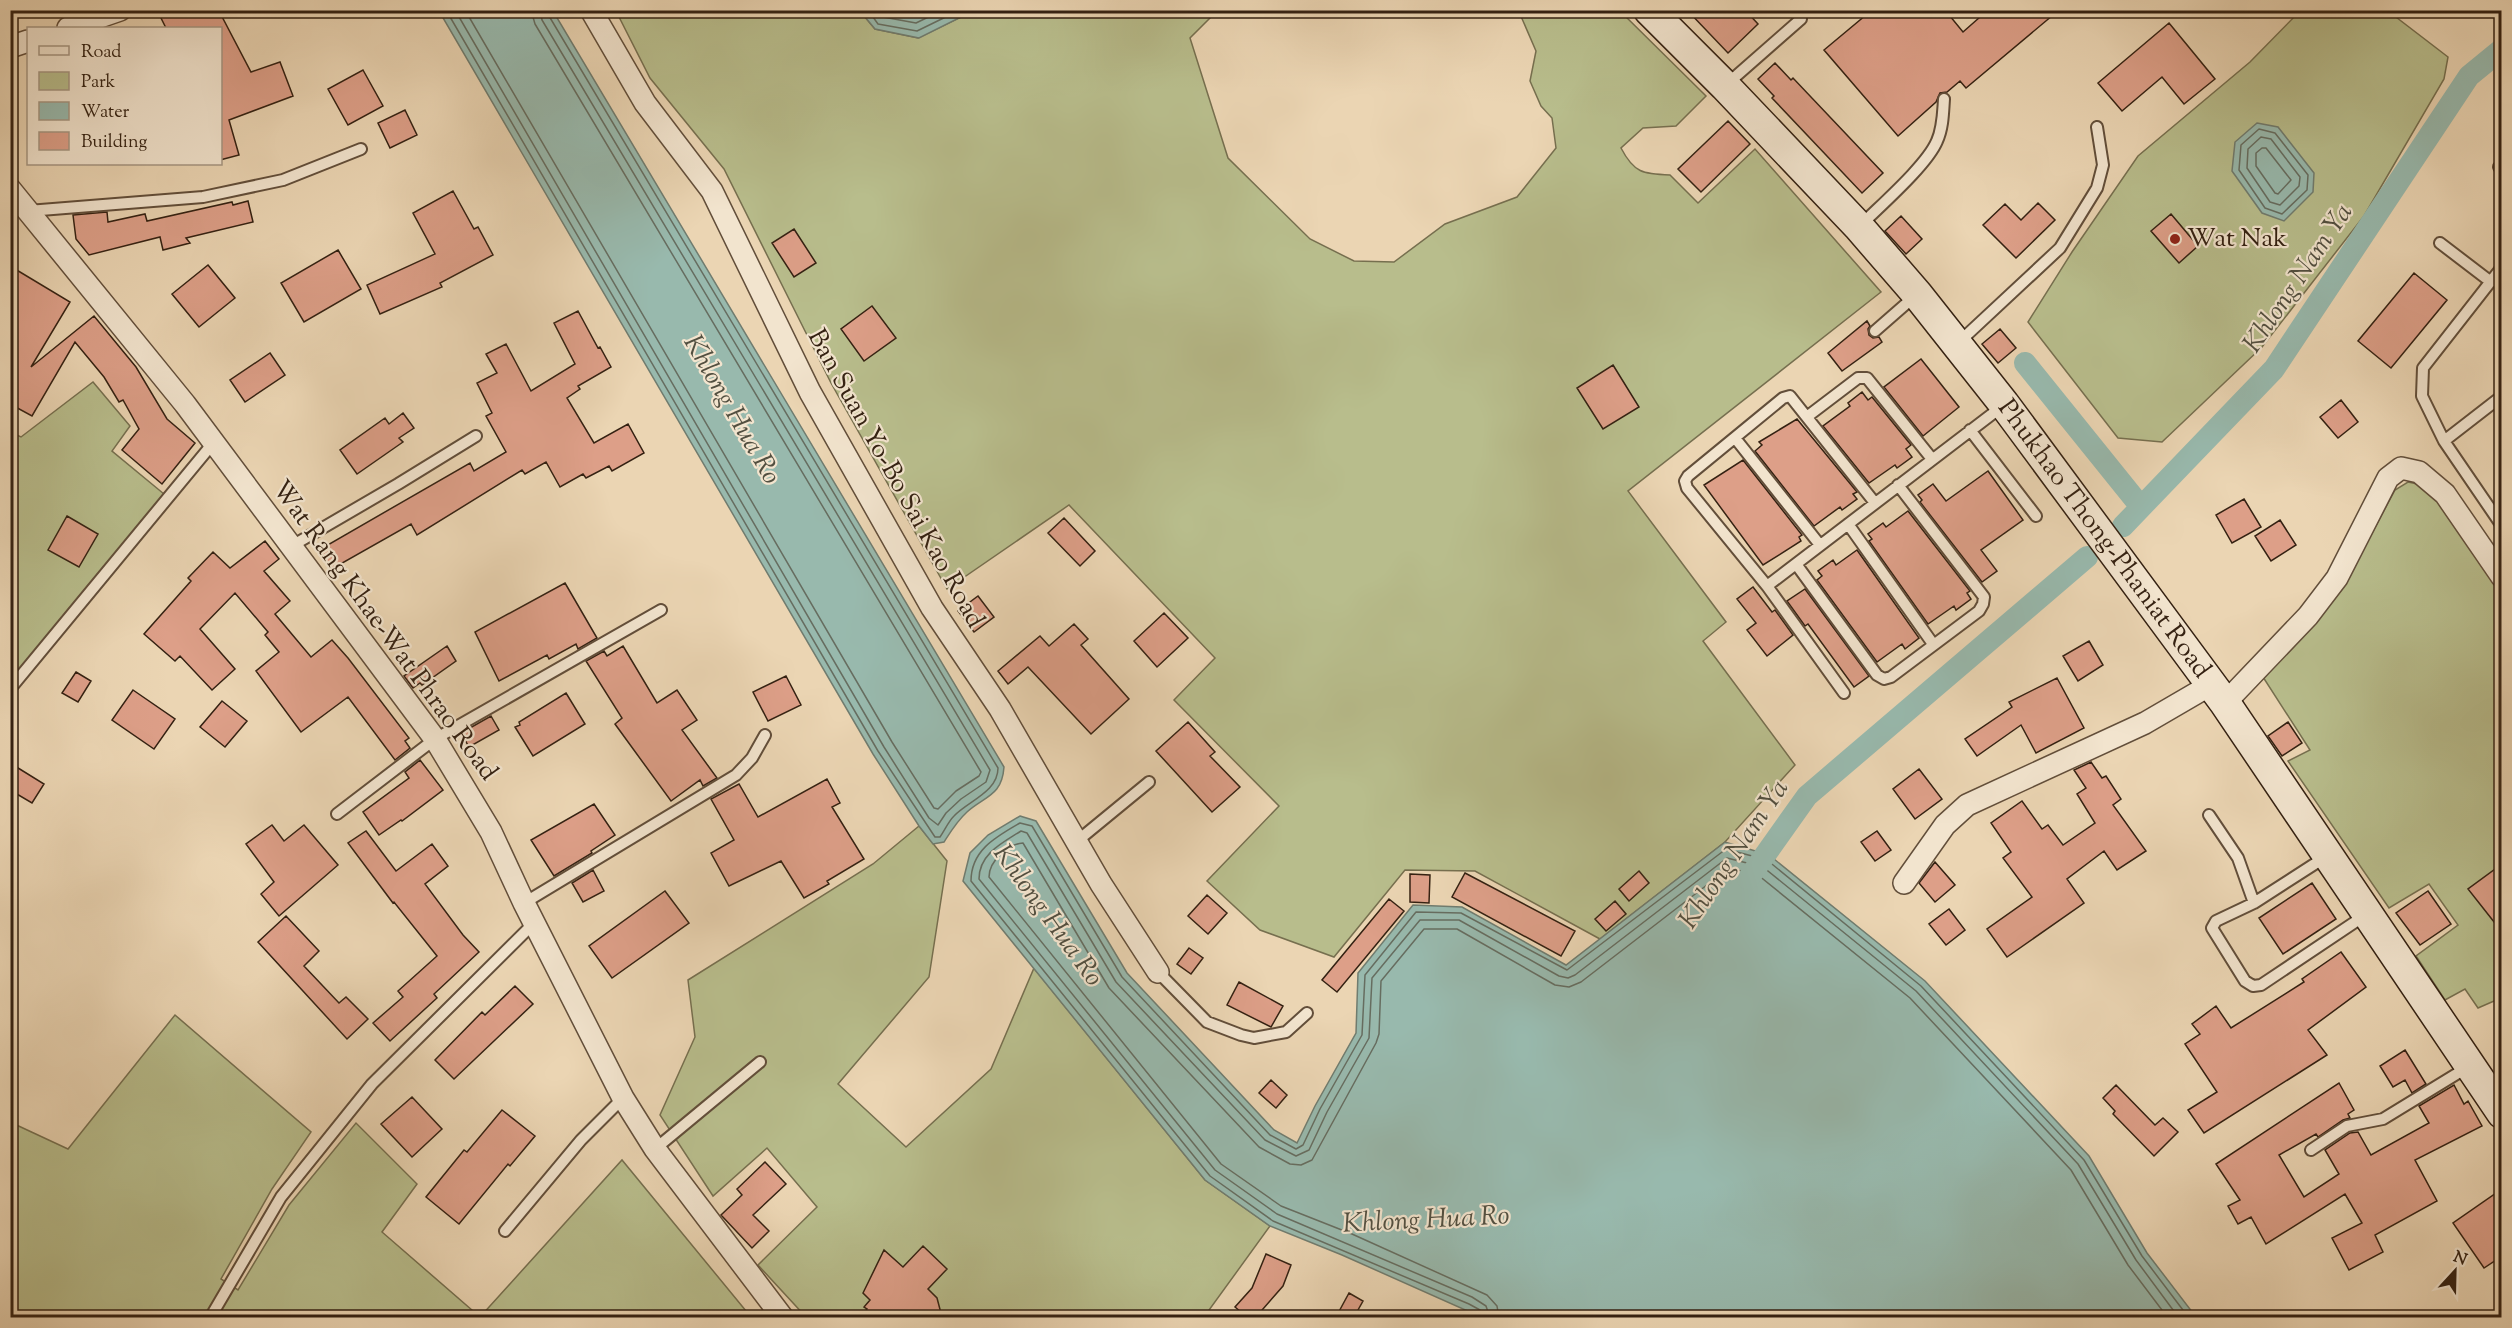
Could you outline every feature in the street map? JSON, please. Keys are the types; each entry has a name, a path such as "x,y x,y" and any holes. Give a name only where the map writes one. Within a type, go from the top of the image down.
{"main road":[{"name":"Phukhao Thong-Phaniat Road","path":"1649,10 1859,227 1917,294 2004,404 2218,693 2502,1113"}],"street":[{"path":"71,27 120,10"},
{"name":"Ban Suan Yo-Bo Sai Kao Road","path":"591,10 645,104 712,191 816,402 932,608 1000,709 1076,842 1158,972"},
{"path":"10,47 27,41"},
{"name":"Wat Rang Khae-Wat Phrao Road","path":"10,189 214,442 435,739 491,832 524,903 623,1098 655,1149 783,1317"},
{"path":"1904,883 1945,825 1967,805 2145,723 2218,693 2308,616 2337,578 2388,478 2401,468 2419,472 2445,494 2502,577"}],"lane":[{"path":"1725,86 1801,19"},
{"path":"1859,227 1927,157 1937,142 1942,124 1944,99"},
{"path":"1957,344 2060,248 2097,188 2103,165 2097,127"},
{"path":"28,211 203,197 283,180 361,149"},
{"path":"2440,243 2491,282"},
{"path":"2502,267 2423,368 2422,396 2444,441 2502,526"},
{"path":"1875,331 1917,294"},
{"path":"1808,416 1858,378 1867,378 1932,459"},
{"path":"1844,693 1767,586 1687,488 1685,481 1688,476 1783,398 1790,396 1875,503"},
{"path":"2444,441 2502,396"},
{"path":"1767,586 2004,404"},
{"path":"1970,430 2036,516"},
{"path":"290,547 476,436"},
{"path":"1735,438 1820,545"},
{"path":"10,689 214,442"},
{"path":"1796,564 1877,675 1884,679 1891,677 1979,611 1984,597 1898,485"},
{"path":"1848,524 1934,644"},
{"path":"337,814 435,739 661,610"},
{"path":"524,903 736,775 752,758 765,735"},
{"path":"1076,842 1149,782"},
{"path":"2209,815 2238,858 2254,903"},
{"path":"2328,856 2254,903 2216,921 2212,928 2245,981 2253,986 2260,985 2367,914"},
{"path":"210,1317 281,1197 372,1084 534,923"},
{"path":"1158,972 1207,1022 1241,1035 1254,1038 1286,1032 1307,1013"},
{"path":"655,1149 760,1062"},
{"path":"2312,1150 2347,1126 2384,1119 2470,1066"},
{"path":"505,1231 581,1140 623,1098"}],"green space":[{"path":"616,11 860,11 875,29 918,38 973,11 1217,11 1190,38 1228,158 1310,239 1354,261 1394,262 1445,224 1517,197 1556,148 1552,118 1541,106 1530,81 1536,51 1520,14 1521,11 1620,11 1706,96 1676,126 1643,128 1621,148 1630,163 1646,173 1670,175 1698,203 1755,149 1881,292 1628,491 1726,622 1703,641 1795,765 1725,842 1600,939 1475,871 1405,870 1334,957 1260,930 1207,881 1279,806 1174,700 1215,658 1069,505 947,589 831,383 724,169 650,78"},
{"path":"2300,11 2388,11 2448,57 2444,79 2364,216 2262,347 2162,442 2118,438 2028,322 2072,252 2138,156 2250,62"},
{"path":"93,382 130,426 112,451 164,494 10,686 10,432 21,437"},
{"path":"2408,482 2422,485 2441,505 2501,593 2501,998 2478,1008 2465,989 2445,1000 2416,956 2458,925 2429,884 2389,908 2288,761 2310,750 2263,677 2346,581 2395,490"},
{"path":"919,826 947,861 929,977 838,1084 906,1147 991,1069 1034,968 1205,1180 1270,1226 1204,1317 806,1317 758,1265 817,1207 767,1148 713,1196 660,1115 695,1037 688,980 873,864"},
{"path":"175,1015 311,1132 272,1189 221,1279 238,1290 289,1205 356,1123 417,1184 382,1232 480,1317 11,1317 10,1122 68,1149"},
{"path":"622,1160 751,1317 480,1317"}],"water":[{"name":"Khlong Hua Ro","path":"439,11 553,11 1004,767 1003,777 996,790 963,815 944,842 933,844 873,754"},
{"path":"860,11 973,11 919,38 875,29"},
{"path":"2257,123 2278,127 2314,173 2313,192 2284,221 2262,213 2232,171 2235,142"},
{"name":"Khlong Hua Ro","path":"1020,816 1036,821 1127,973 1274,1130 1297,1143 1356,1033 1358,973 1413,905 1462,907 1566,965 1725,842 1769,855 1925,981 2089,1156 2147,1253 2196,1317 1481,1317 1342,1255 1270,1226 1205,1180 963,881 970,853 988,835"}],"building":[{"path":"157,10 219,11 251,72 280,62 293,96 229,120 239,155 222,159 222,27 166,27"},
{"path":"1687,10 1745,10 1758,24 1728,53"},
{"path":"1872,10 1945,10 1963,32 1988,10 2059,10 1966,88 1960,81 1947,92 1940,93 1936,102 1898,136 1824,50"},
{"path":"2169,23 2215,79 2184,104 2162,77 2122,111 2098,83"},
{"path":"1775,63 1791,80 1793,78 1883,173 1862,193 1772,98 1774,96 1758,79"},
{"path":"363,70 383,106 348,125 328,89"},
{"path":"405,110 417,135 390,148 378,123"},
{"path":"1728,121 1750,144 1701,192 1678,169"},
{"path":"453,191 474,229 478,227 493,255 440,283 442,287 380,314 367,285 435,254 413,213"},
{"path":"248,201 253,222 186,238 190,243 163,250 160,237 89,255 76,239 73,215 107,212 108,222 145,214 147,221 232,202 233,205"},
{"path":"2038,203 2055,220 2016,258 1983,225 2005,204 2021,220"},
{"name":"Wat Nak","path":"2171,214 2198,246 2179,263 2151,231"},
{"path":"1901,216 1922,239 1906,254 1885,231"},
{"path":"794,229 816,263 794,277 772,243"},
{"path":"338,250 361,289 304,322 281,283"},
{"path":"208,265 235,298 199,327 172,294"},
{"path":"10,266 70,302 31,367 94,316 136,367 167,419 195,443 162,484 122,450 139,429 123,400 119,402 104,377 75,342 32,416 10,404"},
{"path":"2414,273 2447,300 2391,368 2358,341"},
{"path":"872,306 896,338 864,361 841,329"},
{"path":"578,311 611,367 578,386 580,389 567,398 594,443 628,424 644,453 612,471 609,466 586,478 583,474 560,487 546,462 525,474 522,470 417,535 411,524 330,570 319,550 470,463 474,471 506,452 486,416 492,413 477,383 497,373 486,354 506,344 531,391 575,364 554,323"},
{"path":"1867,321 1870,326 1869,335 1873,338 1879,337 1882,342 1842,371 1828,353"},
{"path":"2000,329 2016,348 1998,363 1982,344"},
{"path":"270,353 285,375 245,402 230,380"},
{"path":"1921,359 1959,407 1923,436 1884,387"},
{"path":"1613,365 1639,407 1603,429 1577,388"},
{"path":"1862,392 1868,400 1872,397 1911,445 1906,449 1912,457 1897,468 1895,465 1869,483 1823,426 1850,406 1848,403"},
{"path":"2341,400 2358,422 2338,438 2320,417"},
{"path":"403,413 414,428 399,438 403,442 357,474 340,450 385,418 389,424"},
{"path":"1797,419 1857,492 1853,494 1857,499 1842,510 1840,507 1814,526 1755,451 1762,445 1759,442"},
{"path":"1743,460 1802,535 1799,537 1801,541 1763,565 1704,485"},
{"path":"1988,471 2023,520 1981,550 1997,571 1982,582 1920,502 1922,500 1918,495 1933,484 1946,501"},
{"path":"2244,499 2261,527 2232,543 2216,515"},
{"path":"1908,511 1970,591 1967,593 1971,599 1956,610 1954,606 1928,624 1869,541 1872,539 1868,534 1883,523 1886,527"},
{"path":"67,516 98,534 79,567 48,550"},
{"path":"1064,518 1095,551 1080,566 1048,533"},
{"path":"2280,520 2296,545 2271,561 2255,536"},
{"path":"265,541 279,559 264,571 290,601 275,614 311,657 332,640 348,658 409,738 405,741 410,748 395,760 348,697 301,732 256,671 279,652 265,635 268,632 235,593 200,629 235,669 212,690 180,656 175,661 144,634 191,581 188,578 213,552 230,568"},
{"path":"1857,550 1919,638 1905,649 1902,644 1877,662 1817,580 1822,576 1818,571 1833,560 1836,565"},
{"path":"565,583 597,638 578,649 576,644 549,659 547,655 499,681 475,632"},
{"path":"1753,587 1772,612 1775,610 1793,635 1767,656 1747,630 1756,623 1737,599"},
{"path":"1805,589 1869,676 1854,687 1808,624 1805,626 1787,601"},
{"path":"978,596 994,617 974,632 958,611"},
{"path":"1164,613 1188,638 1157,667 1134,641"},
{"path":"1074,624 1088,639 1081,645 1129,699 1091,734 1028,667 1008,684 998,671 1040,636 1049,646"},
{"path":"2089,641 2103,665 2078,681 2063,656"},
{"path":"447,646 456,661 422,685 420,683 413,688 404,676"},
{"path":"623,646 657,703 677,690 697,720 682,730 717,778 703,786 700,780 671,801 615,724 622,718 586,661 604,651 607,656"},
{"path":"76,672 91,681 78,702 62,693"},
{"path":"786,676 801,705 768,721 753,692"},
{"path":"2057,678 2084,728 2036,753 2021,725 1977,756 1965,739 2012,707 2009,702"},
{"path":"133,690 175,719 154,749 112,720"},
{"path":"566,693 585,724 533,756 515,727 520,725 519,722"},
{"path":"222,701 247,721 225,747 200,727"},
{"path":"491,716 499,730 469,747 461,733"},
{"path":"1188,722 1215,752 1210,756 1240,787 1212,812 1156,751"},
{"path":"2288,722 2302,743 2282,756 2268,736"},
{"path":"420,760 443,790 379,835 363,812 409,778 405,772"},
{"path":"2091,762 2102,778 2106,776 2121,799 2113,805 2146,851 2117,870 2104,851 2067,879 2084,903 2007,957 1987,929 2032,897 2003,858 2011,852 1991,823 2022,801 2042,829 2048,825 2063,845 2095,823 2077,794 2086,788 2074,770"},
{"path":"10,763 44,784 32,803 10,790"},
{"path":"1919,769 1942,799 1915,819 1893,789"},
{"path":"827,779 840,803 832,807 864,859 827,881 829,884 804,898 781,861 729,886 711,853 734,840 711,799 739,784 758,817"},
{"path":"594,804 615,835 591,851 592,853 554,876 531,840"},
{"path":"272,825 284,841 304,825 338,865 279,916 261,894 274,882 246,844"},
{"path":"366,831 396,871 432,844 448,866 425,884 463,935 479,952 434,994 437,998 390,1041 373,1023 403,997 398,991 437,956 348,843"},
{"path":"1877,831 1891,850 1875,861 1861,842"},
{"path":"1935,862 1955,885 1935,902 1919,883"},
{"path":"2502,864 2502,932 2468,889"},
{"path":"593,870 604,891 583,902 572,883"},
{"path":"1639,871 1649,883 1629,901 1619,889"},
{"path":"1465,873 1575,931 1561,956 1452,897"},
{"path":"1410,874 1430,875 1429,903 1410,902"},
{"path":"2312,883 2336,919 2283,954 2259,918"},
{"path":"665,891 689,923 612,978 589,946"},
{"path":"2428,891 2451,924 2420,945 2396,913"},
{"path":"1207,895 1227,913 1208,934 1188,916"},
{"path":"1389,899 1404,911 1337,992 1322,980"},
{"path":"1615,901 1626,914 1606,931 1595,919"},
{"path":"1949,909 1965,930 1946,945 1929,924"},
{"path":"286,916 319,951 304,966 339,1003 346,997 368,1019 347,1039 258,942"},
{"path":"1189,948 1203,958 1191,974 1177,964"},
{"path":"2341,952 2366,987 2308,1030 2327,1055 2204,1133 2188,1110 2217,1092 2185,1044 2200,1034 2192,1024 2216,1006 2231,1028 2304,982 2302,979"},
{"path":"1239,982 1283,1006 1271,1027 1227,1005"},
{"path":"515,986 533,1004 454,1079 435,1060 482,1012 485,1015"},
{"path":"2405,1050 2426,1084 2412,1093 2405,1080 2393,1087 2380,1066"},
{"path":"1271,1080 1287,1095 1276,1108 1259,1093"},
{"path":"2339,1083 2354,1110 2348,1114 2350,1118 2343,1120 2318,1137 2316,1134 2279,1155 2304,1197 2339,1174 2325,1150 2350,1133 2358,1132 2371,1155 2429,1123 2419,1106 2454,1085 2464,1104 2468,1101 2482,1126 2415,1160 2437,1201 2375,1235 2383,1252 2349,1270 2332,1238 2362,1223 2345,1194 2266,1244 2251,1217 2238,1224 2228,1206 2240,1200 2216,1164"},
{"path":"2116,1085 2155,1125 2163,1118 2178,1132 2154,1156 2113,1114 2115,1111 2103,1098"},
{"path":"412,1097 442,1129 412,1157 381,1124"},
{"path":"502,1110 535,1136 510,1166 508,1164 459,1224 426,1197 464,1150 467,1152"},
{"path":"765,1162 786,1184 753,1215 769,1231 752,1248 721,1215 742,1195 737,1189"},
{"path":"2502,1189 2502,1256 2484,1268 2453,1223"},
{"path":"923,1246 947,1269 928,1289 937,1298 942,1317 860,1317 867,1309 864,1307 870,1300 863,1293 884,1250 903,1267"},
{"path":"1266,1254 1291,1265 1283,1286 1256,1317 1247,1317 1235,1307 1252,1288"},
{"path":"1349,1293 1363,1301 1354,1317 1336,1317"}],"waterway":[{"name":"Khlong Nam Ya","path":"2123,526 2274,369 2469,76 2502,49"},
{"path":"2025,363 2141,507"},
{"name":"Khlong Nam Ya","path":"1748,879 1807,796 2087,557"}],"place":[{"name":"Wat Nak","path":"2175,239"}]}
